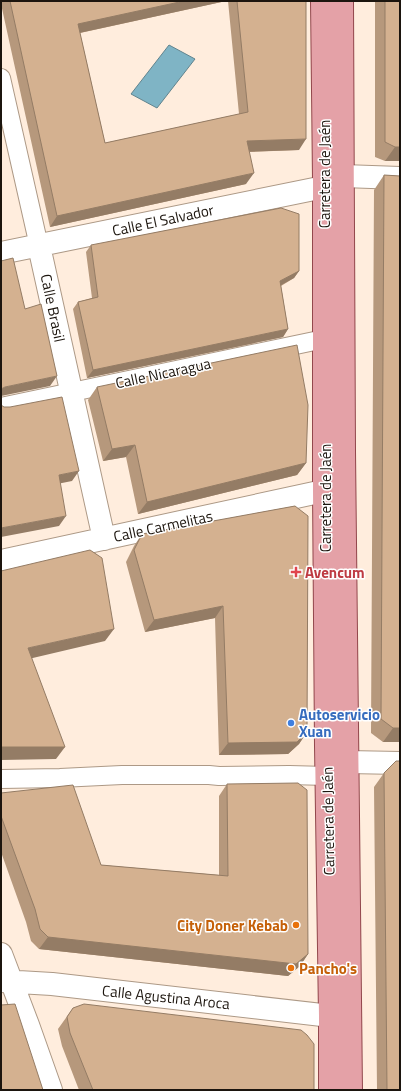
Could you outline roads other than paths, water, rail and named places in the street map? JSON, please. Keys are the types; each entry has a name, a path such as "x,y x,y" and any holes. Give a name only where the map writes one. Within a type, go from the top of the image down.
{"main road":[{"name":"Carretera de Jaén","path":"322,1 324,339 334,488 347,762 340,1017 330,1090"},
{"name":"Carretera de Jaén","path":"342,1 343,176 326,746 340,1017 351,1090"}],"street":[{"name":"Calle Brasil","path":"1,78 104,538"},
{"name":"Calle El Salvador","path":"1,253 324,187 343,176"},
{"path":"343,176 400,178"},
{"name":"Calle Nicaragua","path":"1,407 324,339"},
{"name":"Calle Carmelitas","path":"1,561 334,488"},
{"path":"326,746 347,762 400,763"},
{"path":"1,779 122,775 219,776 289,774 327,776"},
{"path":"1,954 6,981 28,1025 51,1090"},
{"name":"Calle Agustina Aroca","path":"6,981 52,984 340,1017"}],"water":[{"path":"169,45 195,59 157,108 131,94"}],"place":[{"name":"Avencum","path":"296,572"},
{"name":"Autoservicio Xuan","path":"291,723"},
{"name":"City Doner Kebab","path":"296,925"},
{"name":"Pancho's","path":"291,968"}]}
